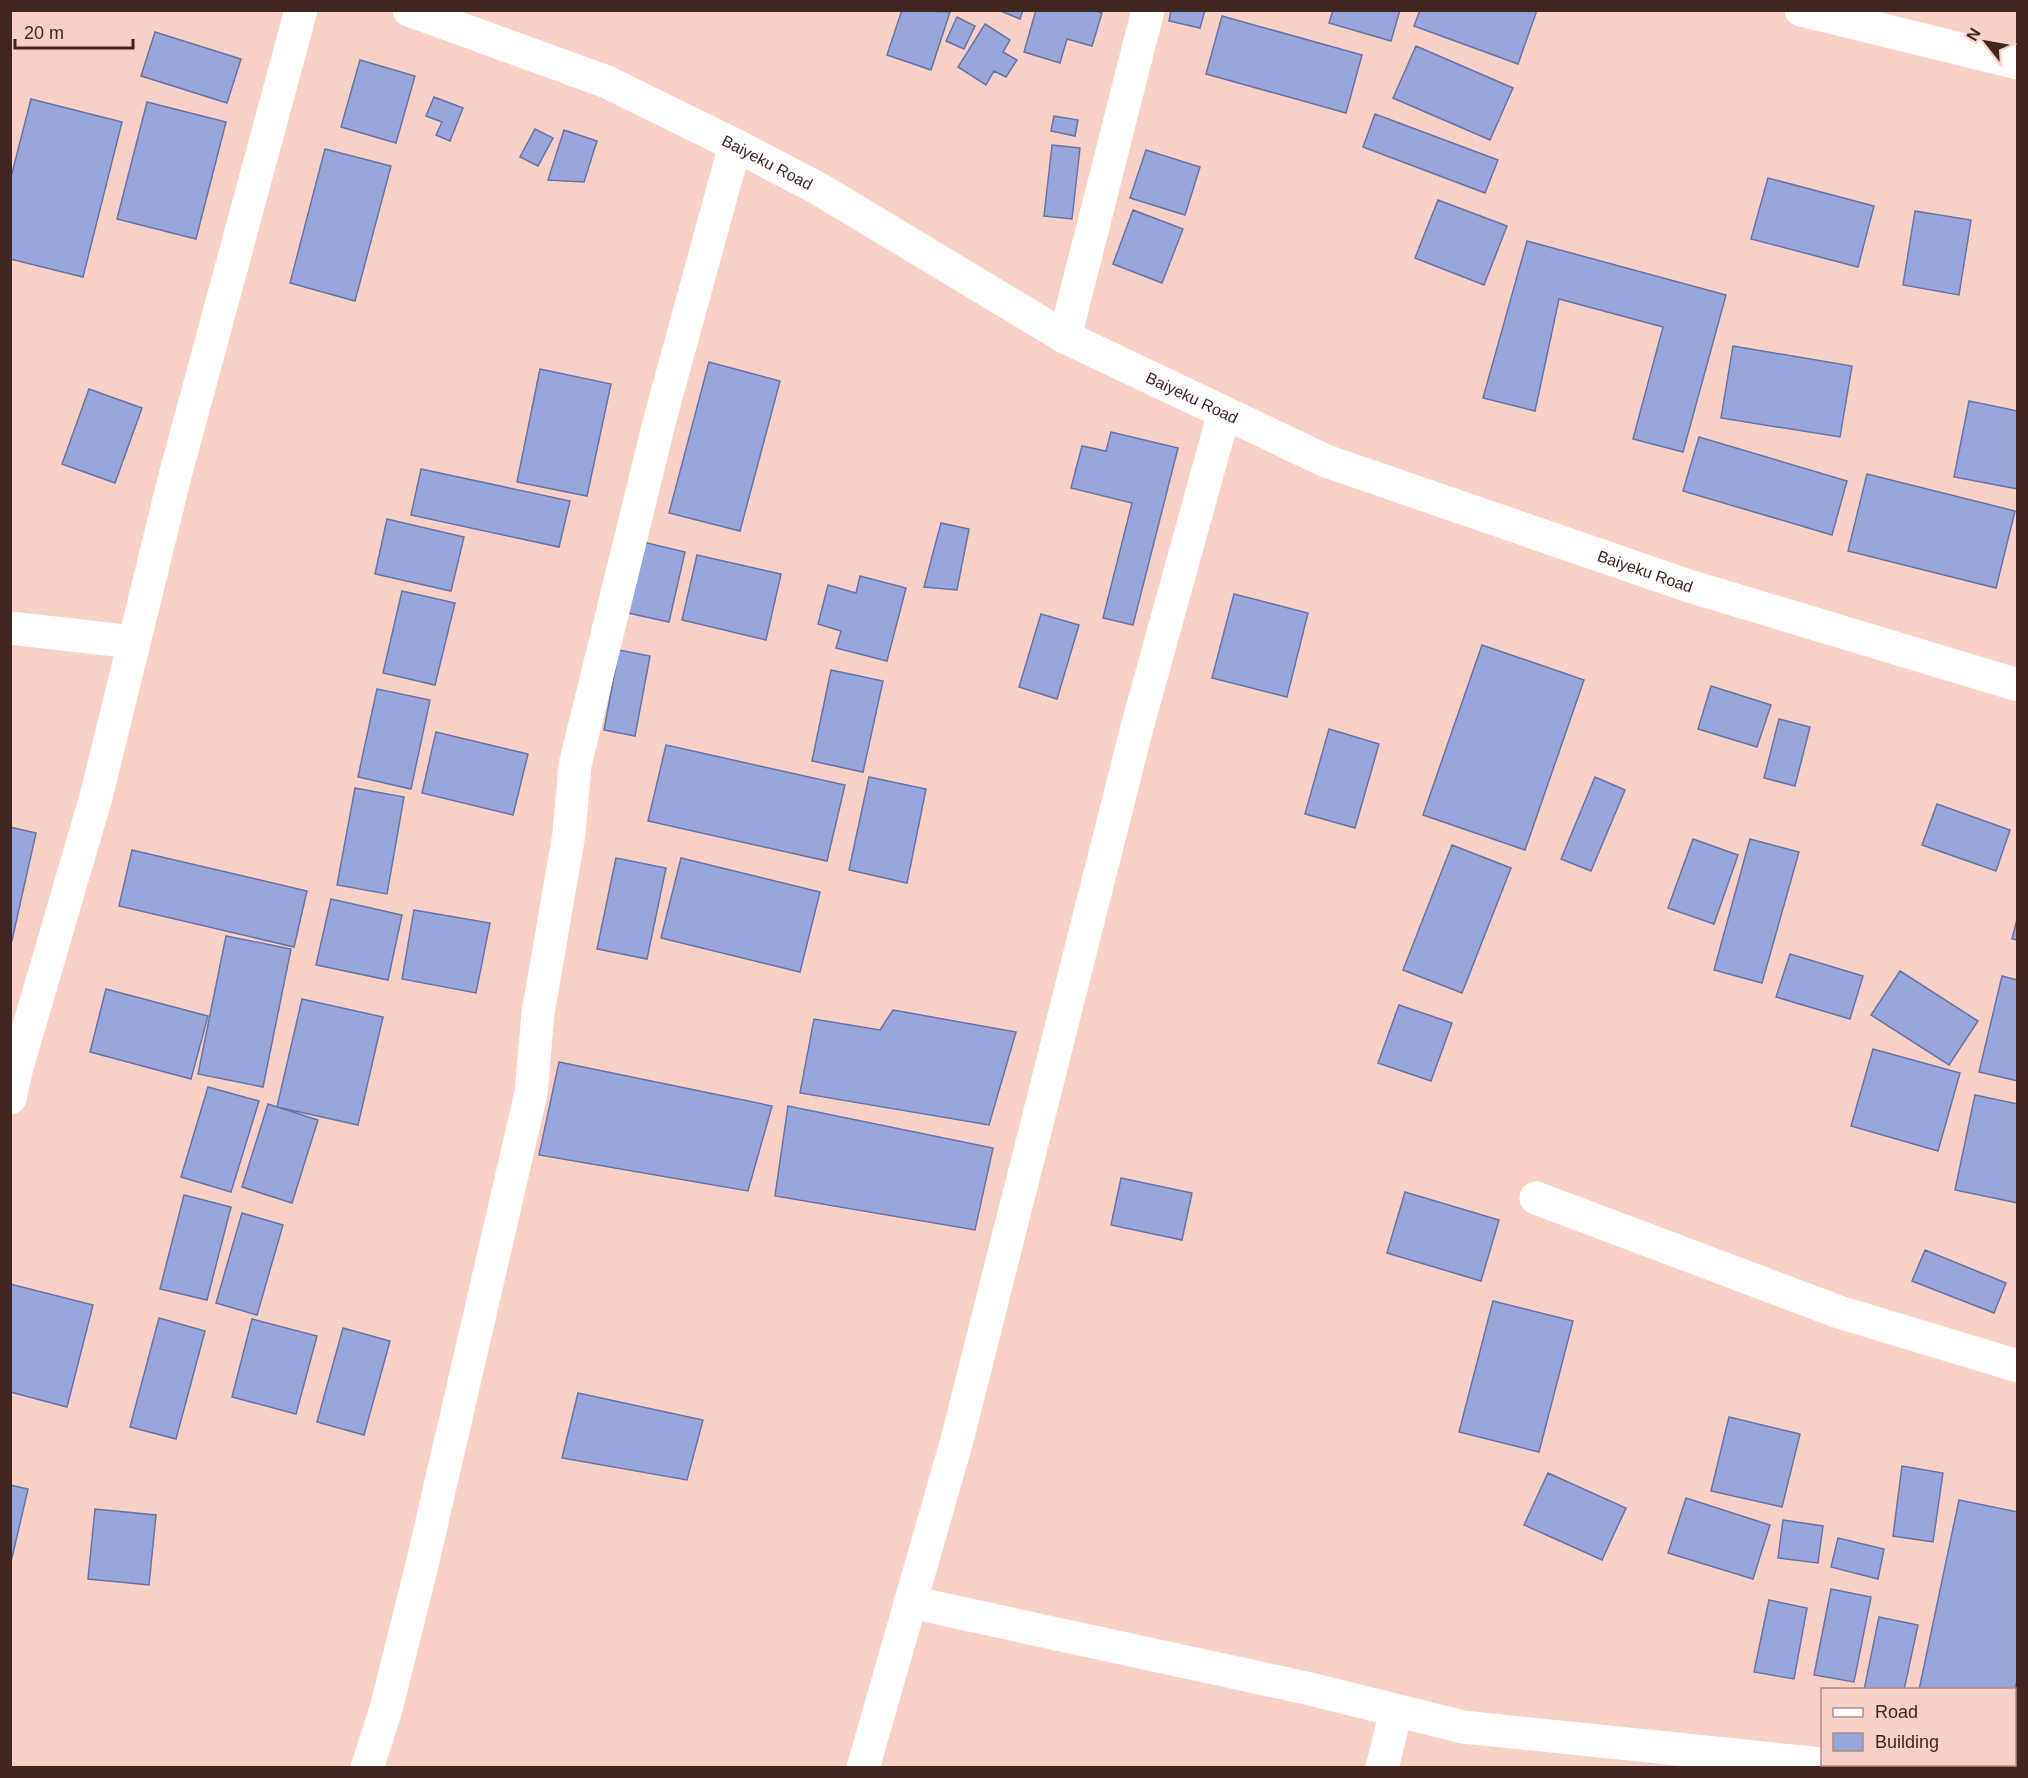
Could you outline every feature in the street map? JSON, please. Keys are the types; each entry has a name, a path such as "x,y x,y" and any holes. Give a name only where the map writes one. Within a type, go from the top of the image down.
{"street":[{"path":"13,1077 96,796 178,465 301,10"},
{"name":"Baiyeku Road","path":"410,10 607,82 735,145 819,189 1065,338 1326,461 1689,586 2018,685"},
{"path":"1065,338 1148,10"},
{"path":"1801,10 2018,63"},
{"path":"367,1767 386,1709 421,1569 531,1093 538,1013 569,834 575,765 660,419 735,145"},
{"path":"863,1767 960,1428 1140,720 1224,413"},
{"path":"10,628 134,642"},
{"path":"1536,1198 1839,1312 2018,1366"},
{"path":"910,1602 1306,1688 1463,1727 1821,1764"},
{"path":"1382,1767 1396,1711"}],"building":[{"path":"902,10 950,12 931,70 887,55"},
{"path":"998,10 1023,10 1020,19"},
{"path":"1036,10 1093,10 1102,13 1092,46 1067,39 1060,63 1024,52"},
{"path":"1171,10 1205,10 1200,28 1169,21"},
{"path":"1333,10 1400,10 1391,41 1329,23"},
{"path":"1420,10 1537,10 1518,64 1414,26"},
{"path":"1222,16 1362,55 1346,113 1206,74"},
{"path":"957,17 975,26 964,49 946,41"},
{"path":"985,24 1010,40 1003,52 1017,60 1006,77 994,71 986,85 958,67"},
{"path":"155,32 241,59 227,103 141,76"},
{"path":"1416,46 1513,88 1490,140 1393,98"},
{"path":"360,60 415,76 396,143 341,127"},
{"path":"434,97 463,108 450,141 436,135 442,122 426,116"},
{"path":"31,99 122,122 83,277 10,259 10,181"},
{"path":"147,102 226,122 196,239 117,219"},
{"path":"1375,114 1498,160 1485,193 1363,147"},
{"path":"1054,116 1078,120 1075,136 1051,131"},
{"path":"535,129 553,138 538,166 520,157"},
{"path":"564,130 597,141 584,182 548,180"},
{"path":"1052,145 1080,148 1072,219 1044,216"},
{"path":"325,149 391,166 355,301 290,283"},
{"path":"1146,150 1200,167 1185,215 1130,198"},
{"path":"1768,178 1874,206 1858,267 1751,239"},
{"path":"1438,200 1507,226 1484,285 1415,258"},
{"path":"1133,210 1183,229 1162,283 1113,264"},
{"path":"1915,211 1971,220 1959,295 1903,285"},
{"path":"1527,241 1726,295 1683,452 1633,439 1663,327 1559,299 1535,411 1483,398"},
{"path":"1733,346 1852,366 1840,437 1721,418"},
{"path":"709,362 780,381 740,531 669,513"},
{"path":"540,369 611,384 587,496 517,482"},
{"path":"89,389 142,408 115,483 62,464"},
{"path":"1969,401 2018,411 2018,489 1954,477"},
{"path":"1111,432 1178,448 1133,625 1103,618 1132,503 1071,488 1082,446 1106,451"},
{"path":"1699,437 1847,481 1832,535 1683,491"},
{"path":"421,469 570,501 559,547 411,515"},
{"path":"1867,474 2015,511 1996,588 1848,551"},
{"path":"387,519 464,537 451,591 375,574"},
{"path":"941,523 969,529 957,590 924,587"},
{"path":"639,541 685,552 669,622 623,612"},
{"path":"697,555 781,574 766,640 682,620"},
{"path":"860,576 906,588 887,661 836,648 841,631 818,624 828,585 856,593"},
{"path":"402,591 455,603 435,685 383,673"},
{"path":"1234,594 1308,613 1287,697 1212,678"},
{"path":"1041,614 1079,625 1057,699 1019,687"},
{"path":"1482,645 1584,680 1525,850 1423,815"},
{"path":"619,650 650,656 635,736 604,730"},
{"path":"831,670 883,681 863,772 812,761"},
{"path":"1711,686 1771,705 1757,747 1698,729"},
{"path":"377,689 430,700 411,789 358,777"},
{"path":"1779,719 1810,727 1795,786 1764,778"},
{"path":"1329,729 1379,744 1355,828 1305,814"},
{"path":"436,732 528,754 513,815 422,793"},
{"path":"666,745 845,785 827,861 648,821"},
{"path":"869,777 926,789 907,883 849,870"},
{"path":"1595,777 1625,790 1591,871 1561,859"},
{"path":"355,788 404,797 387,894 337,885"},
{"path":"1937,804 2010,830 1996,871 1922,845"},
{"path":"10,827 36,833 10,949"},
{"path":"1693,839 1738,855 1714,924 1668,908"},
{"path":"1750,839 1799,852 1762,983 1714,970"},
{"path":"1452,845 1511,868 1462,993 1403,970"},
{"path":"132,850 307,891 294,947 119,906"},
{"path":"616,858 666,868 647,959 597,949"},
{"path":"681,858 820,892 800,972 661,938"},
{"path":"331,899 402,915 388,980 316,965"},
{"path":"414,910 490,923 476,993 402,979"},
{"path":"2018,915 2018,940 2012,939"},
{"path":"226,936 291,949 263,1087 198,1074"},
{"path":"1790,954 1863,976 1850,1019 1776,997"},
{"path":"1900,971 1978,1021 1949,1065 1871,1015"},
{"path":"2002,976 2018,980 2018,1081 1979,1072"},
{"path":"106,989 208,1016 191,1079 90,1052"},
{"path":"302,999 383,1017 358,1125 277,1107"},
{"path":"1399,1005 1452,1023 1431,1081 1378,1063"},
{"path":"893,1010 1016,1032 989,1125 800,1093 814,1019 880,1030"},
{"path":"1873,1049 1960,1073 1938,1151 1851,1126"},
{"path":"559,1062 772,1106 748,1191 539,1155"},
{"path":"208,1087 259,1101 231,1192 181,1177"},
{"path":"1975,1095 2018,1104 2018,1203 1955,1190"},
{"path":"268,1104 318,1120 292,1203 242,1187"},
{"path":"788,1106 993,1148 975,1230 775,1196"},
{"path":"1121,1178 1192,1193 1182,1240 1111,1225"},
{"path":"1405,1192 1499,1220 1481,1281 1387,1253"},
{"path":"184,1195 231,1207 207,1300 160,1289"},
{"path":"242,1213 283,1225 257,1315 216,1303"},
{"path":"1925,1250 2006,1283 1994,1313 1912,1281"},
{"path":"10,1284 93,1305 67,1407 10,1392"},
{"path":"1493,1301 1573,1321 1539,1452 1459,1432"},
{"path":"159,1318 205,1331 176,1439 130,1427"},
{"path":"252,1319 317,1336 296,1414 232,1397"},
{"path":"343,1328 390,1341 364,1435 317,1422"},
{"path":"578,1393 703,1420 687,1480 562,1458"},
{"path":"1729,1417 1800,1434 1782,1507 1711,1491"},
{"path":"1902,1466 1943,1473 1933,1542 1893,1536"},
{"path":"1548,1473 1626,1508 1602,1560 1524,1525"},
{"path":"10,1485 28,1489 11,1562 10,1562"},
{"path":"1686,1498 1770,1525 1753,1579 1668,1553"},
{"path":"1959,1500 2018,1512 2018,1677 2015,1688 1919,1688"},
{"path":"95,1509 156,1515 149,1585 88,1579"},
{"path":"1783,1520 1823,1526 1818,1563 1778,1558"},
{"path":"1838,1538 1884,1549 1878,1579 1831,1567"},
{"path":"1831,1589 1871,1597 1854,1682 1814,1675"},
{"path":"1769,1600 1807,1608 1794,1679 1754,1672"},
{"path":"1879,1617 1918,1625 1904,1688 1864,1688"}]}
